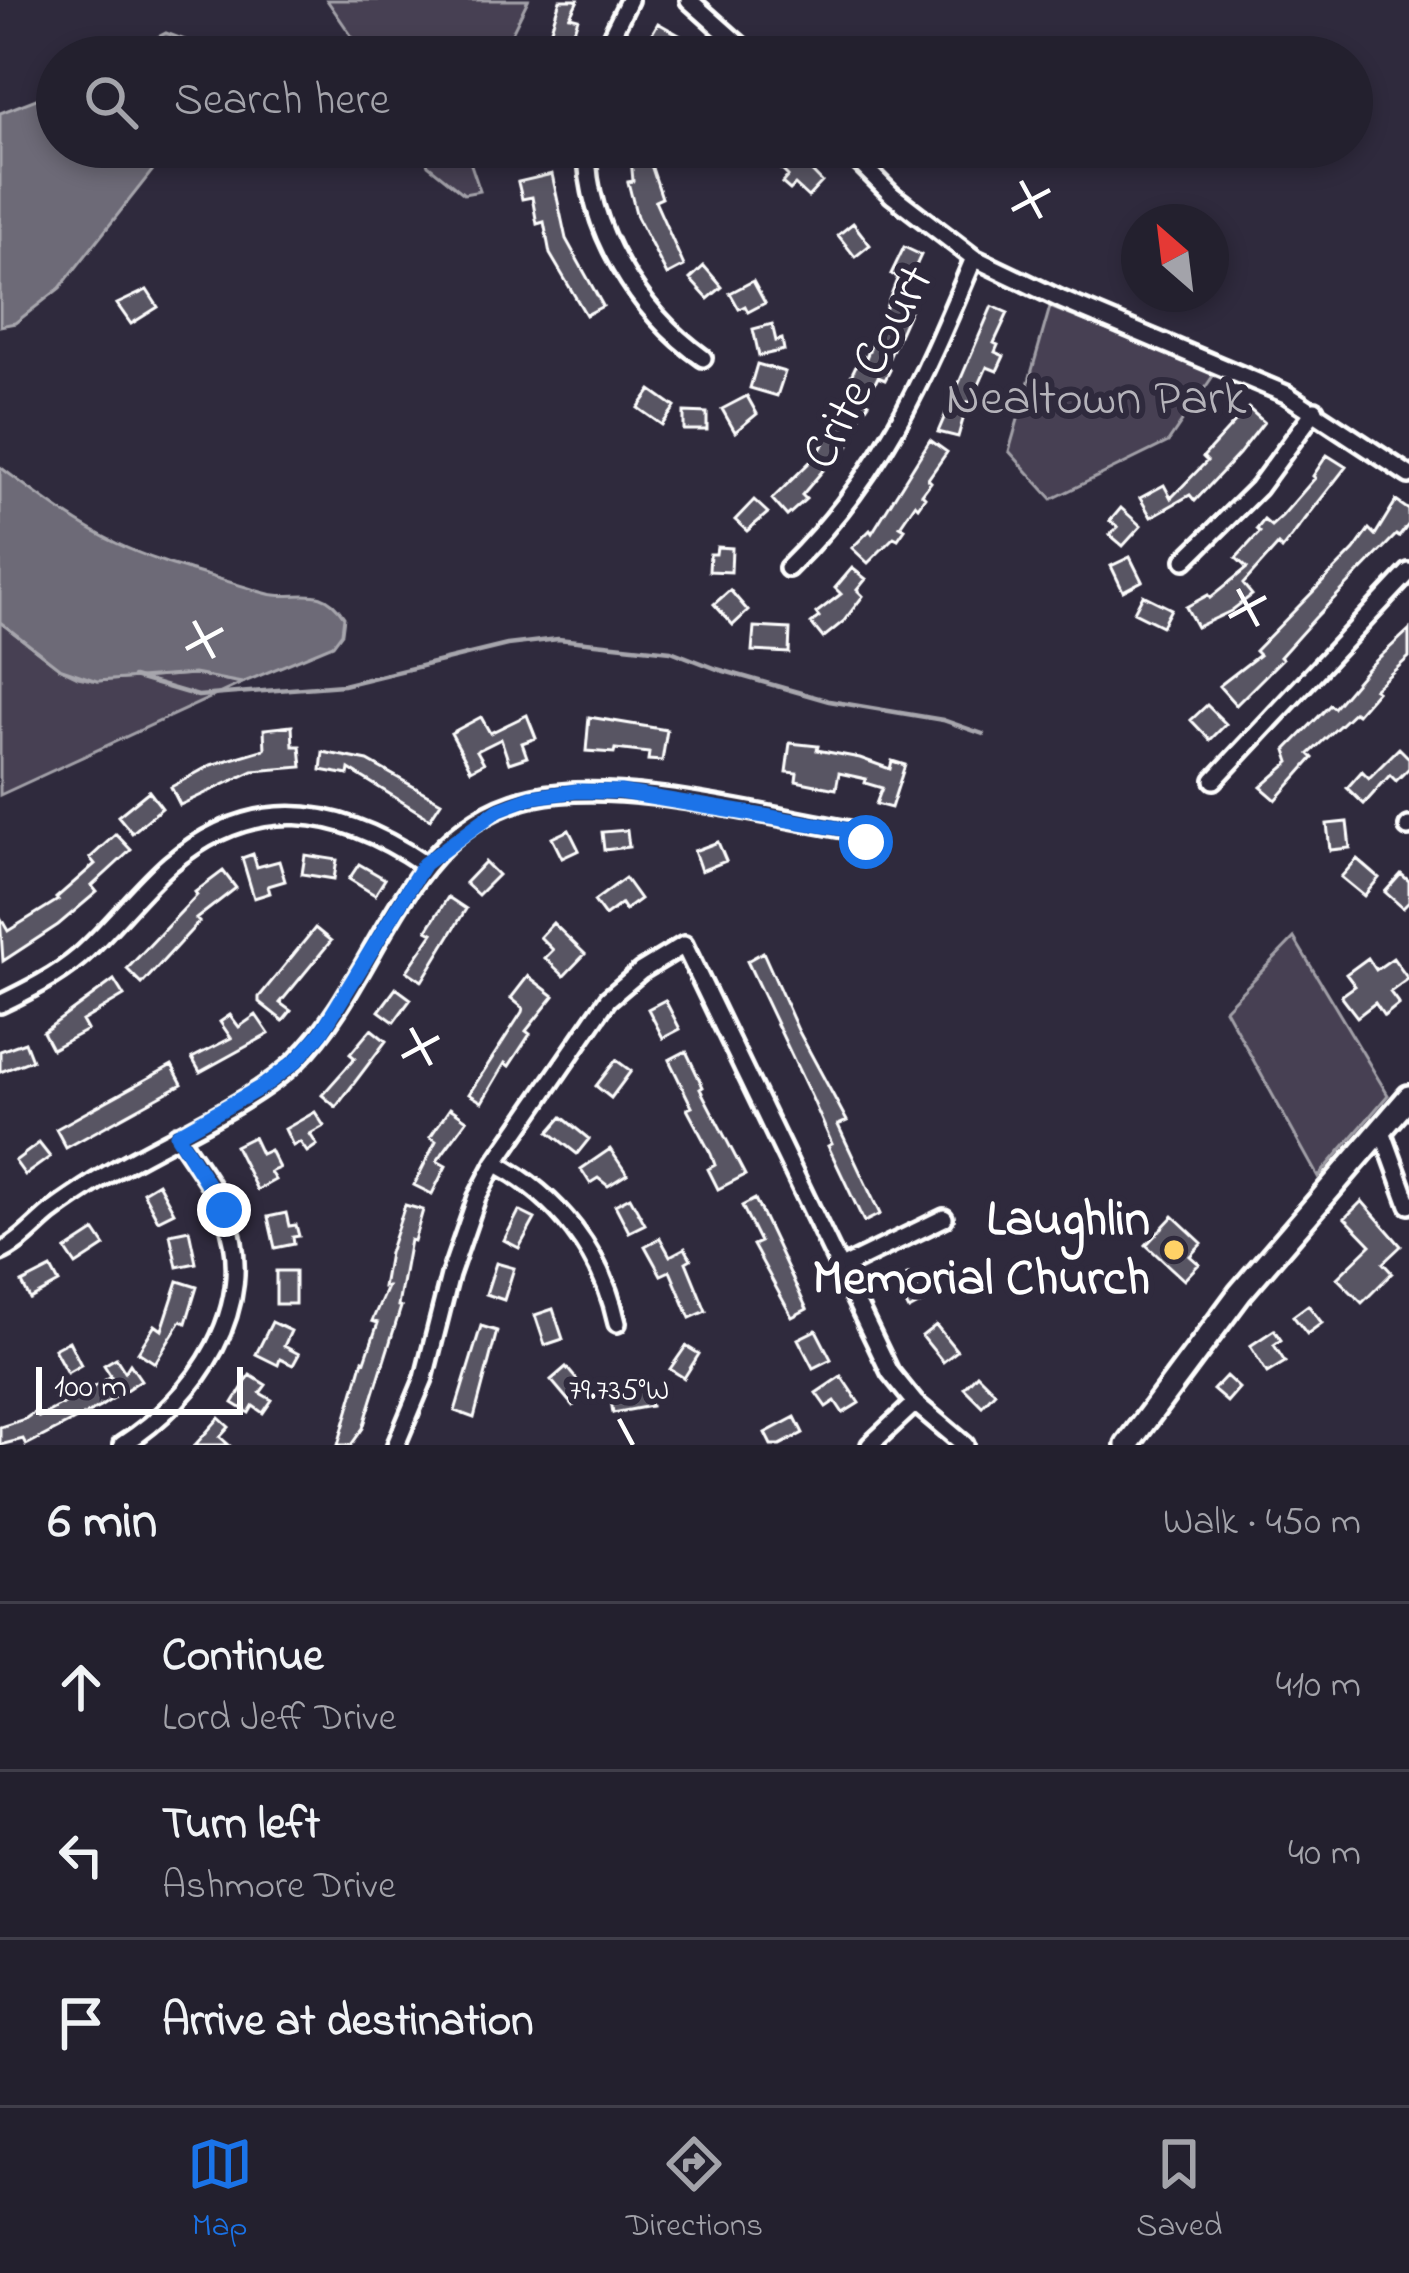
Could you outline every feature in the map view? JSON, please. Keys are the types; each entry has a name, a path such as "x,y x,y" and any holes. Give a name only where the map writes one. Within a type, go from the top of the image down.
{"main road":[{"path":"1127,1445 1240,1293 1409,1097"}],"street":[{"path":"612,36 629,0"},
{"path":"689,0 729,36"},
{"path":"586,168 612,249 650,310 703,358"},
{"path":"865,168 892,195 974,258 1062,300 1256,380 1315,410 1409,475"},
{"name":"Crite Court","path":"788,568 859,490 892,438 974,258"},
{"path":"1185,560 1258,488 1315,410"},
{"path":"1214,780 1409,572"},
{"path":"0,1252 98,1181 265,1085 296,1061 321,1033 424,864 499,809 531,797 620,792 849,830 866,842"},
{"path":"0,1004 78,959 170,865 209,835 241,822 305,814 336,820 393,843 424,864"},
{"path":"397,1445 424,1378 450,1275 477,1198 495,1163 608,999 641,971 684,945 890,1372 915,1402 964,1445"},
{"path":"1381,1128 1409,1205"},
{"path":"122,1445 178,1402 205,1366 233,1301 238,1266 224,1210 177,1135"},
{"path":"495,1163 529,1181 554,1202 582,1241 612,1298 617,1323"},
{"path":"839,1269 944,1218"},
{"path":"870,1445 915,1402"}],"green space":[{"path":"327,0 528,0 510,36 352,36"},
{"path":"432,168 472,168 480,191 464,194"},
{"name":"Nealtown Park","path":"1050,307 1215,373 1168,442 1052,499 1009,451"},
{"path":"0,622 78,677 97,681 194,674 242,683 0,795"},
{"path":"1294,938 1388,1095 1318,1177 1225,1009"}],"shaded area":[{"path":"36,99 36,168 154,168 60,288 15,323 0,326 0,113"},
{"path":"0,467 72,518 135,551 261,592 325,599 344,617 342,633 333,645 242,683 194,674 97,681 59,668 0,622"}],"building":[{"path":"560,0 578,0 570,16 578,18 572,36 549,36"},
{"path":"658,23 681,36 651,36"},
{"path":"632,168 652,168 662,198 655,201 684,266 667,275 637,217 628,182 633,181"},
{"path":"780,168 808,168 822,182 808,197 795,185 790,190 782,183 788,176"},
{"path":"552,174 566,239 603,306 586,315 550,254 544,222 537,224 532,197 522,199 518,182"},
{"path":"853,223 870,245 855,257 838,235"},
{"path":"904,247 921,255 904,292 916,297 885,367 890,370 885,380 878,377 869,403 848,434 854,437 842,457 837,454 802,495 806,499 787,516 772,499 817,455 858,384 849,380 861,355 866,358 898,277 891,274"},
{"path":"704,266 722,287 708,299 690,279"},
{"path":"753,281 765,303 748,312 745,306 739,309 730,293"},
{"path":"147,290 158,307 131,324 117,304"},
{"path":"992,306 1008,313 994,343 998,345 995,352 1004,356 997,371 987,367 968,402 958,437 938,432"},
{"path":"772,324 784,350 759,356 753,329"},
{"path":"757,364 785,372 777,396 750,388"},
{"path":"651,390 675,407 662,425 638,408"},
{"path":"747,396 757,414 735,432 722,409"},
{"path":"1248,408 1264,422 1239,454 1195,501 1190,495 1151,517 1140,498 1164,485 1171,498"},
{"path":"684,412 707,413 707,430 684,430"},
{"path":"930,440 947,452 928,479 925,497 900,526 905,529 898,539 894,537 868,563 852,548 870,530 872,533"},
{"path":"1327,455 1346,467 1282,549 1278,545 1243,584 1252,595 1197,627 1186,607 1210,598 1247,568 1236,558 1260,532 1257,529 1264,520 1271,526 1282,516 1315,478"},
{"path":"754,500 768,513 747,531 735,520"},
{"path":"1396,501 1409,510 1409,524 1399,537 1315,618 1236,705 1219,686 1259,655 1255,651 1369,529 1375,535"},
{"path":"1121,508 1141,526 1123,546 1110,535 1118,527 1110,521"},
{"path":"717,547 732,548 731,572 709,571 710,554 716,554"},
{"path":"1130,557 1142,581 1123,591 1111,566"},
{"path":"852,568 866,579 857,590 863,596 823,638 811,623 819,617 816,613 841,594 835,588"},
{"path":"730,590 748,611 733,625 714,604"},
{"path":"1143,595 1171,609 1162,626 1134,612"},
{"path":"754,627 790,629 789,653 752,651"},
{"path":"1409,630 1409,657 1374,689 1377,691 1357,714 1309,754 1313,758 1276,800 1261,787 1290,762 1286,750"},
{"path":"1207,705 1226,724 1210,740 1191,720"},
{"path":"527,715 536,738 522,743 527,757 509,763 501,739 477,751 484,763 471,770 451,733 481,717 490,733"},
{"path":"589,717 667,730 662,761 648,760 649,753 586,751"},
{"path":"292,726 293,746 300,746 302,767 253,771 180,805 171,787 211,765 265,749 264,729"},
{"path":"790,743 818,746 817,750 890,769 892,761 905,765 891,808 876,804 882,788 865,783 866,779 839,773 836,789 796,781 797,773 786,772"},
{"path":"1399,748 1409,758 1409,768 1396,781 1390,775 1364,804 1347,788 1362,771 1369,778"},
{"path":"323,752 368,761 441,802 430,819 349,769 348,775 321,770"},
{"path":"149,791 162,808 132,833 118,816"},
{"path":"1347,822 1350,848 1330,850 1327,824"},
{"path":"569,830 579,850 562,858 552,838"},
{"path":"627,830 629,847 604,850 602,832"},
{"path":"116,834 131,850 92,886 97,892 3,961 0,917 8,931 58,900 95,864 90,858"},
{"path":"718,842 726,861 701,871 694,851"},
{"path":"253,854 257,867 279,861 285,881 268,886 270,893 254,898 242,858"},
{"path":"305,855 337,860 334,879 302,874"},
{"path":"1357,859 1379,878 1364,896 1341,877"},
{"path":"485,862 498,875 478,895 465,883"},
{"path":"359,864 385,879 375,895 349,879"},
{"path":"223,871 236,888 196,919 199,922 142,984 127,969 195,892"},
{"path":"1401,874 1409,881 1409,902 1403,908 1385,892"},
{"path":"625,878 640,899 625,910 621,904 605,916 594,901"},
{"path":"448,897 466,909 422,981 407,971 433,933 427,930"},
{"path":"553,923 585,954 564,976 545,958 553,950 540,937"},
{"path":"315,928 331,941 280,1003 291,1011 283,1021 259,997"},
{"path":"763,952 847,1121 838,1125 880,1214 864,1222 747,961"},
{"path":"1368,958 1376,970 1393,958 1408,979 1390,992 1399,1004 1384,1016 1375,1003 1357,1017 1341,996 1355,986 1346,974"},
{"path":"528,976 554,996 482,1102 469,1094 522,1012 511,998"},
{"path":"114,980 124,996 82,1021 87,1030 52,1049 43,1032"},
{"path":"396,988 411,999 394,1022 379,1011"},
{"path":"665,1000 680,1029 663,1038 648,1009"},
{"path":"230,1015 239,1027 256,1015 269,1034 200,1072 192,1058 231,1038 220,1022"},
{"path":"371,1029 386,1041 336,1107 322,1095 355,1058 350,1054"},
{"path":"25,1042 32,1060 0,1072 0,1051"},
{"path":"686,1051 700,1089 745,1175 718,1189 708,1169 715,1165 711,1154 669,1060"},
{"path":"616,1060 631,1071 611,1098 596,1086"},
{"path":"172,1065 182,1084 66,1148 56,1129"},
{"path":"450,1108 467,1120 437,1161 446,1166 432,1194 414,1185 436,1141 430,1137"},
{"path":"315,1112 324,1126 310,1134 317,1145 307,1152 300,1142 293,1146 285,1129"},
{"path":"562,1117 589,1139 577,1154 549,1132"},
{"path":"253,1137 261,1154 270,1150 279,1168 270,1172 275,1180 257,1190 235,1146"},
{"path":"39,1143 50,1157 25,1175 15,1161"},
{"path":"610,1149 627,1174 608,1186 598,1178 590,1183 581,1169"},
{"path":"158,1183 174,1212 158,1220 143,1192"},
{"path":"630,1197 645,1224 629,1232 615,1205"},
{"path":"755,1199 807,1309 792,1317 753,1245 760,1242 742,1206"},
{"path":"1362,1201 1401,1246 1383,1263 1392,1273 1362,1303 1337,1278 1371,1245 1345,1218"},
{"path":"405,1205 423,1210 414,1241 410,1240 401,1307 363,1428 351,1445 338,1445 378,1323 372,1321 387,1287 383,1287 389,1253"},
{"path":"519,1211 535,1219 519,1248 504,1240"},
{"path":"286,1213 289,1226 296,1225 299,1236 293,1237 294,1244 275,1248 268,1217"},
{"name":"Laughlin Memorial Church","path":"1173,1216 1202,1243 1190,1256 1199,1264 1184,1280 1146,1245"},
{"path":"189,1230 196,1263 177,1267 170,1234"},
{"path":"95,1231 105,1246 76,1265 66,1250"},
{"path":"660,1238 670,1256 685,1248 706,1311 690,1318 670,1271 661,1275 645,1246"},
{"path":"496,1263 514,1268 504,1300 486,1294"},
{"path":"51,1268 59,1283 30,1299 22,1283"},
{"path":"276,1271 295,1271 295,1304 276,1304"},
{"path":"909,1274 924,1302 909,1310 895,1282"},
{"path":"178,1281 197,1287 186,1323 181,1321 155,1363 138,1352 155,1325 162,1330"},
{"path":"1308,1305 1322,1323 1307,1334 1293,1316"},
{"path":"553,1309 563,1339 545,1345 535,1315"},
{"path":"272,1322 291,1331 284,1346 299,1354 293,1365 280,1359 278,1365 256,1354"},
{"path":"936,1325 957,1351 943,1362 922,1336"},
{"path":"481,1326 497,1331 474,1418 455,1411"},
{"path":"816,1330 831,1359 813,1368 798,1339"},
{"path":"1274,1330 1281,1340 1274,1345 1285,1362 1267,1373 1250,1346"},
{"path":"69,1341 81,1365 67,1373 54,1349"},
{"path":"686,1346 699,1354 684,1378 670,1369"},
{"path":"116,1358 125,1372 130,1364 141,1380 26,1445 23,1439 0,1445 0,1427 36,1411 39,1417 101,1383 111,1376 104,1365"},
{"path":"566,1367 588,1393 573,1406 551,1380"},
{"path":"977,1374 995,1392 982,1406 964,1388"},
{"path":"250,1375 266,1385 260,1393 272,1400 263,1413 253,1406 249,1413 233,1403"},
{"path":"841,1376 859,1403 843,1413 835,1401 826,1407 816,1393"},
{"path":"1226,1376 1239,1388 1227,1402 1213,1390"},
{"path":"647,1387 651,1406 613,1413 610,1394"},
{"path":"795,1417 803,1433 771,1445 765,1433"},
{"path":"219,1418 229,1427 220,1437 229,1445 195,1445"}],"waterway":[{"path":"133,677 198,696 343,685 507,645 558,639 671,651 829,701 943,720 983,734"}],"place":[{"name":"Laughlin Memorial Church","path":"1174,1250"}],"route":[{"path":"224,1210 177,1135 265,1085 296,1061 321,1033 424,864 499,809 531,797 620,792 849,830 866,842"}]}
